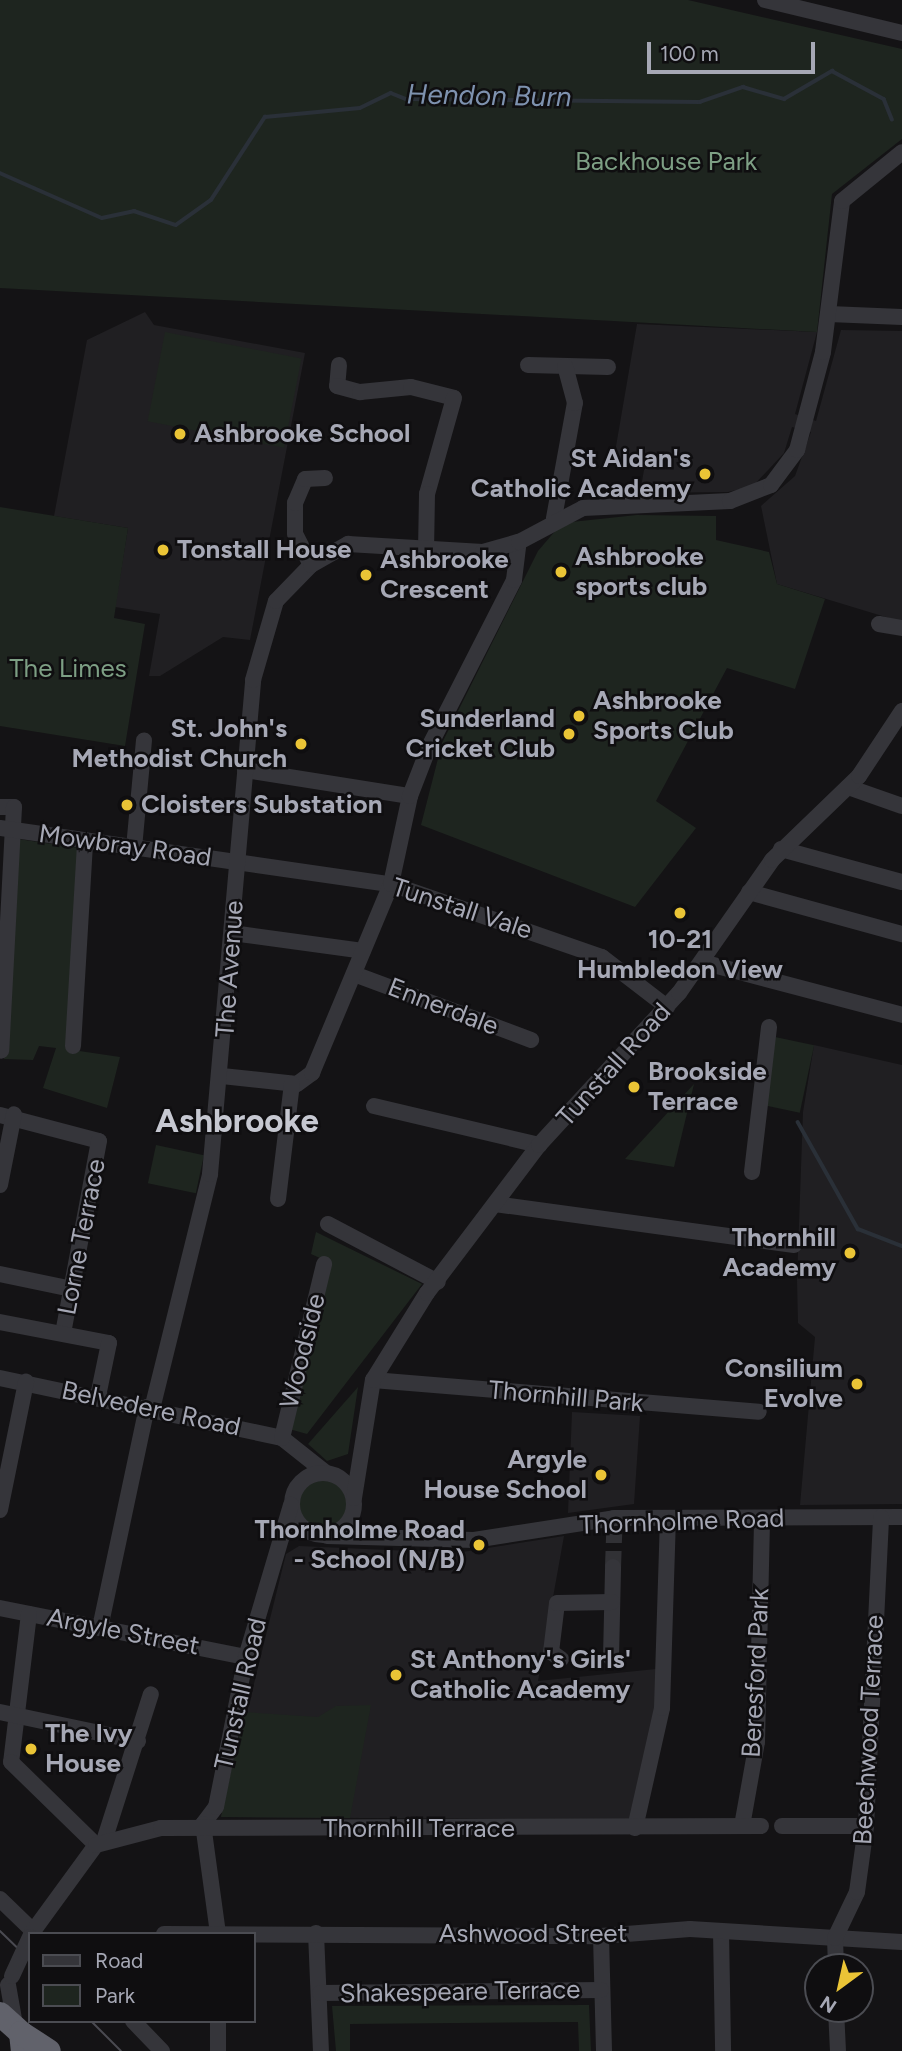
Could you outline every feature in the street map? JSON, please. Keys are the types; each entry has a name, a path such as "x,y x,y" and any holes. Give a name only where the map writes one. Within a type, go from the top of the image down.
{"highway":[{"path":"15,2031 49,2051"}],"street":[{"path":"765,0 902,33"},
{"name":"The Avenue","path":"100,1628 149,1408 210,1174 222,1076 245,770 265,624 282,592 312,565 348,544 484,552 519,542 554,518 592,506 741,499 771,485 797,450 830,314 842,201 902,152"},
{"path":"830,314 902,317"},
{"path":"339,365 337,386 360,392 411,387 454,398 427,494 426,550"},
{"path":"528,365 608,367"},
{"path":"554,518 575,403 565,366"},
{"path":"312,565 295,534 295,503 305,479 325,478"},
{"path":"222,1076 292,1084 312,1073 391,884 410,796 514,580 519,542"},
{"path":"879,624 902,628"},
{"name":"Tunstall Road","path":"354,1503 361,1440 373,1380 438,1282 539,1145 667,1007 781,849 848,787 902,711"},
{"path":"134,848 144,740"},
{"path":"245,770 410,796"},
{"path":"848,787 902,806"},
{"path":"0,807 14,807 6,829 1,1051"},
{"name":"Mowbray Road","path":"6,829 237,862"},
{"path":"73,1046 85,841"},
{"path":"781,849 902,882"},
{"name":"Tunstall Vale","path":"237,862 391,884 602,957 667,1007"},
{"path":"750,892 902,934"},
{"path":"232,933 363,951"},
{"path":"702,962 902,1015"},
{"name":"Ennerdale","path":"354,974 531,1041"},
{"path":"752,1172 769,1027"},
{"path":"278,1199 292,1084"},
{"path":"374,1106 539,1145"},
{"path":"0,1185 7,1114"},
{"name":"Lorne Terrace","path":"7,1114 99,1141 63,1334"},
{"path":"495,1204 794,1245"},
{"path":"328,1224 438,1282"},
{"name":"Woodside","path":"282,1438 324,1264"},
{"path":"0,1274 72,1289"},
{"path":"0,1322 109,1343 98,1396"},
{"name":"Belvedere Road","path":"0,1378 98,1396 282,1438 299,1448 330,1474"},
{"name":"Thornhill Park","path":"373,1380 759,1412"},
{"path":"0,1510 26,1382"},
{"name":"Tunstall Road","path":"330,1474 361,1440"},
{"path":"299,1448 300,1483 291,1505 299,1524 321,1536"},
{"path":"300,1483 330,1474 354,1503 364,1530 380,1538"},
{"path":"274,1561 288,1542 321,1536 347,1525 354,1503"},
{"name":"Tunstall Road","path":"203,1824 216,1807 246,1657 291,1505"},
{"name":"Beechwood Terrace","path":"835,1938 857,1892 866,1826 881,1517"},
{"name":"Thornholme Road","path":"321,1536 474,1539 668,1521 902,1517"},
{"name":"Beresford Park","path":"742,1826 757,1742 762,1520"},
{"path":"635,1828 662,1708 668,1521"},
{"path":"611,1658 613,1567"},
{"path":"561,1659 551,1651 557,1603 612,1602"},
{"name":"Argyle Street","path":"0,1608 246,1657"},
{"path":"29,1614 11,1762 100,1843"},
{"path":"0,1899 35,1932 100,1843 114,1794 138,1741 151,1694"},
{"path":"0,1712 138,1741"},
{"path":"203,1824 218,1932"},
{"name":"Thornhill Terrace","path":"100,1843 203,1824 635,1828 761,1826"},
{"path":"782,1826 866,1826"},
{"path":"721,1931 723,2051"},
{"name":"Ashwood Street","path":"256,1933 601,1936 721,1931 902,1942"},
{"path":"316,1933 321,2051"},
{"path":"601,1936 604,2051"},
{"path":"835,1938 835,1953"},
{"path":"15,2031 7,1986 28,1946"},
{"name":"Shakespeare Terrace","path":"320,1993 601,1990"},
{"path":"136,2023 162,2051"},
{"path":"218,2023 218,2051"},
{"path":"837,2023 838,2051"}],"shaded area":[{"name":"Ashbrooke School","path":"145,312 154,325 305,353 250,640 223,637 160,676 149,676 160,614 115,607 128,528 54,516 87,340"},
{"name":"St Aidan's Catholic Academy","path":"637,324 817,332 795,414 816,421 841,330 902,331 902,622 777,584 761,506 795,476 811,432 792,427 784,453 753,486 728,492 640,493 645,464 614,458"},
{"name":"Thornhill Academy","path":"814,1045 902,1065 902,1504 800,1505 815,1337 798,1323 797,1280 803,1112"},
{"name":"Argyle House School","path":"572,1412 640,1416 634,1504 568,1513"},
{"name":"St Anthony's Girls' Catholic Academy","path":"564,1536 538,1681 656,1669 656,1708 631,1820 221,1817 286,1554 299,1546 456,1553"}],"green space":[{"name":"Backhouse Park","path":"0,0 688,0 902,49 902,139 832,194 817,332 0,288"},
{"path":"165,332 301,359 284,448 148,421"},
{"name":"The Limes","path":"0,507 128,528 114,618 145,624 125,746 0,726"},
{"name":"Ashbrooke Sports Club","path":"637,515 716,516 716,540 769,552 777,584 825,599 795,689 727,668 656,801 696,828 635,907 421,825 442,743 538,551 562,523"},
{"path":"18,839 79,848 66,1049 120,1057 107,1108 43,1088 56,1048 39,1046 33,1060 4,1059"},
{"path":"775,1037 814,1045 800,1113 761,1104"},
{"path":"694,1084 674,1167 625,1159"},
{"path":"156,1145 204,1155 196,1193 148,1183"},
{"path":"316,1232 422,1284 307,1434 289,1429 331,1263 311,1254"},
{"path":"358,1387 348,1454 327,1461 308,1444"},
{"path":"322,1479 340,1486 347,1504 340,1522 322,1529 304,1522 297,1504 304,1486"},
{"path":"371,1705 350,1818 221,1817 244,1712 318,1717 336,1706"},
{"path":"589,2005 591,2051 579,2051 578,2022 350,2024 350,2051 336,2051 332,2006"}],"waterway":[{"name":"Hendon Burn","path":"0,173 102,218 134,211 176,225 211,200 265,117 360,108 391,93 406,99 700,102 743,87 784,99 832,71 884,99 892,119"},
{"name":"Hendon Burn","path":"798,1122 858,1229 902,1246"}],"tunnel":[{"path":"613,1567 614,1534"}],"tram line":[{"path":"0,1931 28,1958"},
{"path":"93,2023 121,2051"}],"place":[{"name":"Ashbrooke School","path":"180,434"},
{"name":"St Aidan's Catholic Academy","path":"705,474"},
{"name":"Tonstall House","path":"163,550"},
{"name":"Ashbrooke sports club","path":"561,572"},
{"name":"Ashbrooke Crescent","path":"366,575"},
{"name":"Ashbrooke Sports Club","path":"579,716"},
{"name":"Sunderland Cricket Club","path":"569,734"},
{"name":"St. John's Methodist Church","path":"301,744"},
{"name":"Cloisters Substation","path":"127,805"},
{"name":"10-21 Humbledon View","path":"680,913"},
{"name":"Brookside Terrace","path":"634,1087"},
{"name":"Thornhill Academy","path":"850,1253"},
{"name":"Consilium Evolve","path":"857,1384"},
{"name":"Argyle House School","path":"601,1475"},
{"name":"Thornholme Road - School (N/B)","path":"479,1545"},
{"name":"St Anthony's Girls' Catholic Academy","path":"396,1675"},
{"name":"The Ivy House","path":"31,1749"}],"district":[{"name":"Ashbrooke","path":"237,1121"}]}
